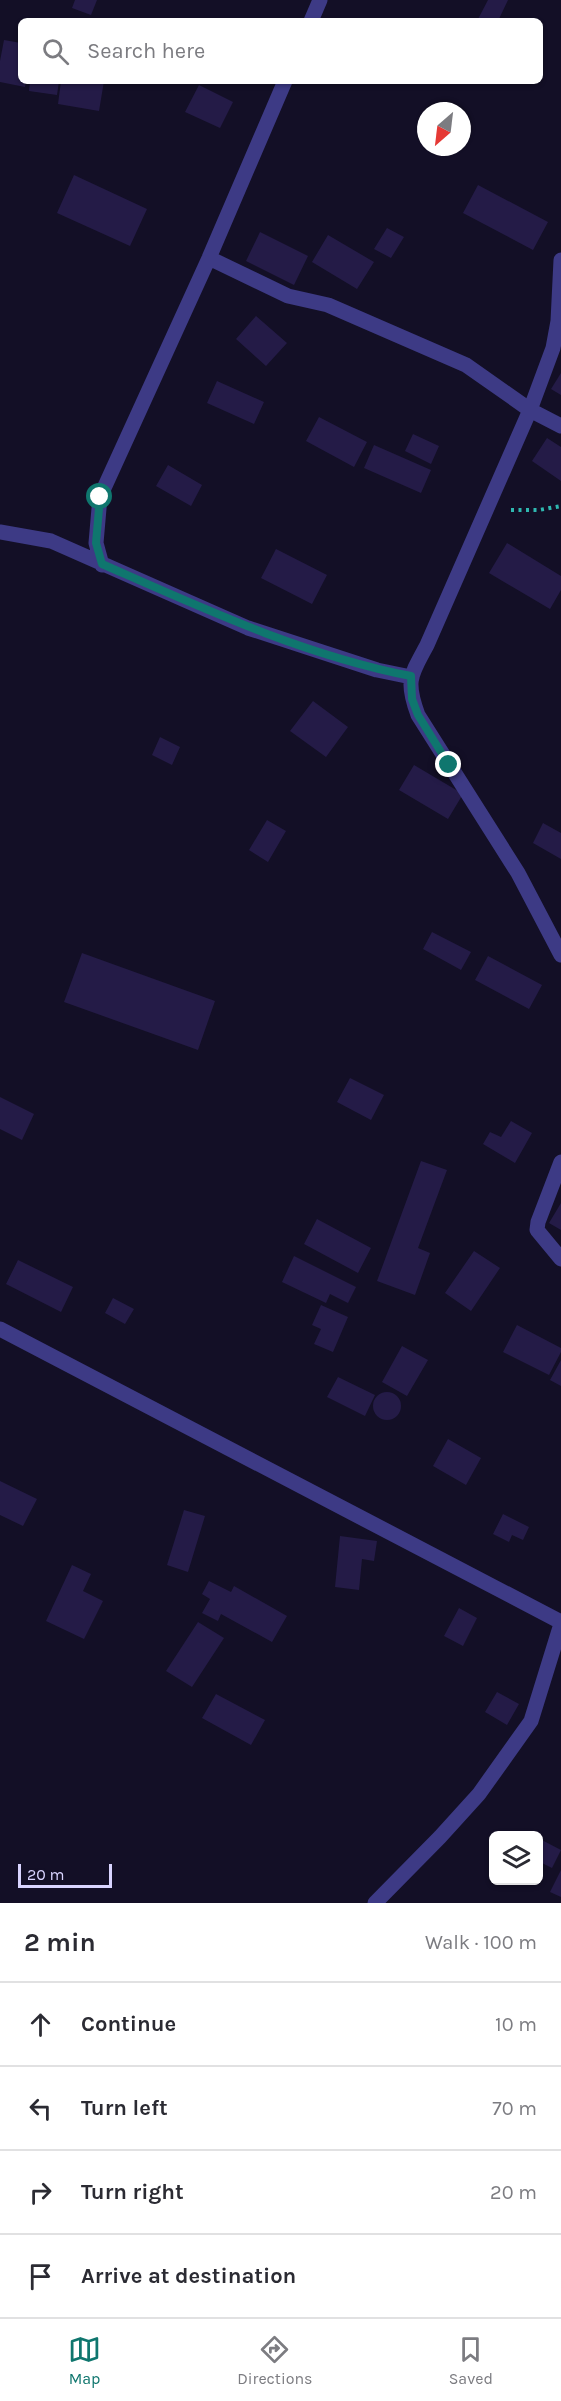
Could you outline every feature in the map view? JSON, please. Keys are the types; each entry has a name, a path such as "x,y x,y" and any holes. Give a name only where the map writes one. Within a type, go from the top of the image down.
{"street":[{"path":"312,18 320,0"},
{"path":"102,564 96,543 100,497 284,84"},
{"path":"208,258 288,296 328,305 466,365 530,410 561,426"},
{"path":"561,260 558,321 553,348 530,410 428,645 411,676 412,699 418,715 518,873 561,955"},
{"path":"0,532 51,542 248,628 377,670 411,676"},
{"path":"561,1162 537,1230 561,1259"},
{"path":"0,1329 561,1623 531,1721 479,1794 375,1903"}],"path":[{"path":"483,517 499,511 539,510 561,506"}],"building":[{"path":"75,0 97,0 91,15 72,8"},
{"path":"488,0 508,0 499,18 479,18"},
{"path":"4,40 18,42 18,84 26,84 25,87 0,82 0,61"},
{"path":"30,84 59,84 57,95 29,91"},
{"path":"61,84 104,84 99,111 58,104"},
{"path":"199,85 233,102 220,128 185,112"},
{"path":"74,175 147,209 130,246 57,213"},
{"path":"478,185 548,222 533,250 463,213"},
{"path":"387,228 404,237 391,258 374,249"},
{"path":"260,232 308,256 294,285 246,261"},
{"path":"328,235 374,262 357,289 312,262"},
{"path":"256,316 287,343 266,366 236,339"},
{"path":"561,373 561,395 551,389"},
{"path":"217,381 264,402 254,424 207,403"},
{"path":"319,417 367,442 354,467 306,441"},
{"path":"413,434 439,446 431,464 405,451"},
{"path":"547,438 561,447 561,481 532,461"},
{"path":"374,445 431,470 421,493 364,468"},
{"path":"168,465 202,485 191,506 156,486"},
{"path":"507,543 561,576 561,590 550,609 489,573"},
{"path":"276,549 327,575 312,604 261,578"},
{"path":"313,701 348,727 326,757 290,731"},
{"path":"160,737 180,747 172,765 152,755"},
{"path":"414,765 463,794 448,819 399,790"},
{"path":"267,820 286,831 268,862 249,850"},
{"path":"543,823 561,833 561,859 533,843"},
{"path":"432,932 471,952 461,970 423,949"},
{"path":"82,953 215,1001 198,1050 64,1002"},
{"path":"488,956 542,985 529,1009 475,980"},
{"path":"350,1078 384,1095 371,1120 337,1102"},
{"path":"0,1097 34,1114 22,1140 0,1129"},
{"path":"511,1121 532,1133 515,1163 483,1144 490,1132 501,1137"},
{"path":"421,1161 447,1170 418,1248 430,1253 415,1295 377,1281"},
{"path":"561,1203 561,1230 549,1223"},
{"path":"317,1219 371,1248 358,1273 304,1244"},
{"path":"474,1251 500,1268 471,1311 445,1293"},
{"path":"294,1256 356,1287 348,1303 330,1294 326,1303 282,1282"},
{"path":"18,1260 73,1287 61,1312 6,1284"},
{"path":"113,1298 134,1309 125,1324 105,1313"},
{"path":"321,1305 348,1317 333,1352 314,1344 321,1329 312,1325"},
{"path":"517,1325 561,1348 549,1375 503,1352"},
{"path":"402,1346 428,1360 407,1396 382,1382"},
{"path":"561,1360 561,1386 550,1380"},
{"path":"338,1377 375,1395 365,1416 327,1397"},
{"path":"387,1392 397,1396 401,1406 397,1416 387,1420 377,1416 373,1406 377,1396"},
{"path":"448,1439 481,1458 466,1485 433,1466"},
{"path":"0,1481 37,1499 23,1526 0,1515"},
{"path":"184,1510 205,1516 188,1572 167,1565"},
{"path":"503,1514 529,1527 523,1540 512,1535 509,1542 493,1534"},
{"path":"340,1536 377,1541 374,1561 362,1559 359,1590 335,1587"},
{"path":"72,1565 91,1574 83,1591 103,1601 84,1639 46,1621"},
{"path":"209,1581 231,1592 234,1586 287,1616 272,1642 221,1614 218,1621 202,1613 210,1599 202,1594"},
{"path":"459,1608 477,1618 463,1646 444,1636"},
{"path":"198,1622 224,1638 192,1687 166,1671"},
{"path":"497,1692 519,1704 507,1725 485,1712"},
{"path":"216,1694 265,1720 251,1745 202,1718"},
{"path":"543,1841 561,1850 552,1868 543,1864"},
{"path":"561,1870 561,1897 550,1892"}],"route":[{"path":"100,497 96,543 102,564 248,628 377,670 411,676 412,699 418,715 449,765"}]}
